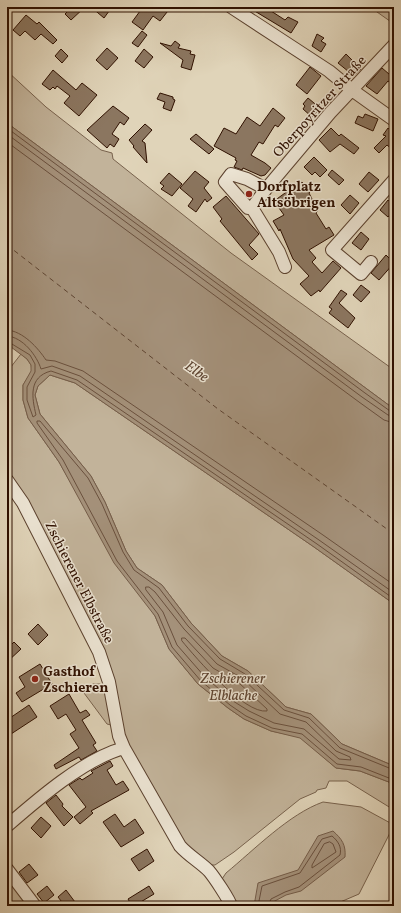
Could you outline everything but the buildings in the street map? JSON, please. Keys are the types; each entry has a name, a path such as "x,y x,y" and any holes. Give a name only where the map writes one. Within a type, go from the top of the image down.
{"street":[{"path":"231,7 329,71 352,90 394,120"},
{"name":"Oberpoyritzer Straße","path":"252,208 266,189 330,113 394,45"},
{"path":"266,189 231,174 225,182 248,208 252,208 278,250 285,267"},
{"path":"371,262 361,274 332,250 392,186"},
{"name":"Zschierener Elbstraße","path":"7,480 23,503 99,652 109,682 119,736 124,748 180,846 190,857 210,872 229,900 231,906"},
{"path":"7,826 41,796 113,751 124,748"},
{"path":"7,869 35,906"}],"shaded area":[{"path":"370,7 394,7 394,24"},
{"path":"7,71 46,107 101,150 112,153 113,159 231,253 394,370 394,409 7,123"},
{"path":"21,354 31,365 32,371 23,385 23,400 28,418 59,462 83,504 155,616 169,649 198,684 244,719 271,731 300,737 336,768 360,771 394,784 394,810 347,781 329,781 326,788 317,790 316,792 300,799 234,852 215,865 206,865 189,852 126,741 107,664 7,476 7,372"},
{"path":"50,375 75,383 314,547 394,604 394,766 342,744 311,714 286,707 248,671 222,656 191,623 162,585 137,568 126,551 105,502 91,476 40,414 35,395 38,386"},
{"path":"93,684 100,684 105,688 111,725 107,724 84,693 87,687"},
{"path":"323,802 361,807 394,825 359,894 331,906 236,906 222,879 226,873 297,815"},
{"path":"7,872 31,901 25,906 7,906"}],"water":[{"path":"7,123 394,409 394,604 314,547 75,383 50,375 38,386 35,395 40,414 91,476 105,502 126,551 137,568 162,585 191,623 222,656 248,671 286,707 311,714 342,744 394,766 394,784 360,771 336,768 300,738 271,731 244,719 198,684 169,649 155,616 114,563 59,462 28,418 23,400 23,385 31,371 31,365 27,359 7,344"},
{"path":"333,831 343,842 345,857 301,891 286,895 273,902 272,906 254,906 258,883 298,870 318,836"}],"ferry route":[{"path":"7,245 218,409 394,534"}],"place":[{"name":"Dorfplatz Altsöbrigen","path":"249,194"},
{"name":"Gasthof Zschieren","path":"35,679"}],"water label":[{"name":"Elbe","path":"197,371"},
{"name":"Zschierener Elblache","path":"233,686"}]}
